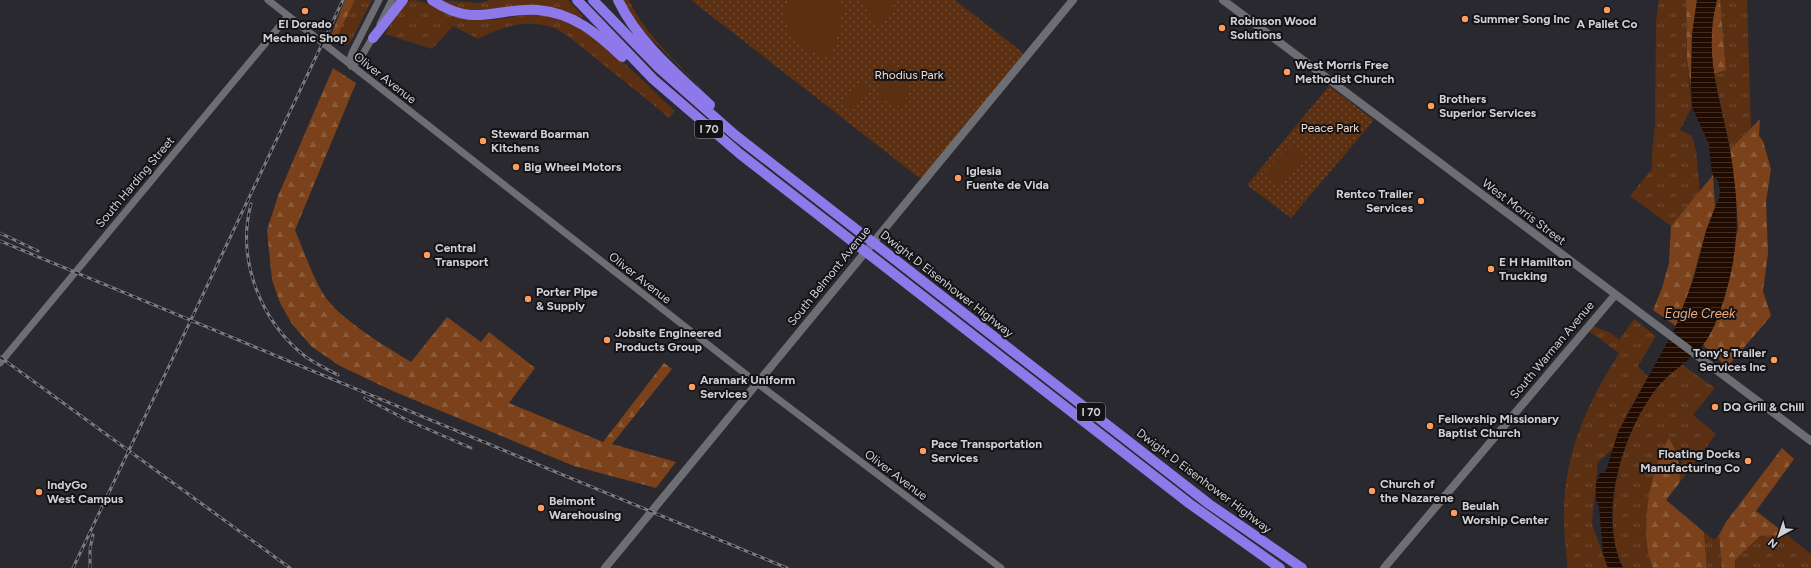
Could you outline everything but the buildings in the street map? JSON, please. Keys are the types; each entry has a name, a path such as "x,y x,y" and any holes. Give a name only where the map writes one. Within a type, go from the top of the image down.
{"highway":[{"path":"373,38 403,0"},
{"path":"432,0 456,12 471,16 485,16 535,10 552,12 576,20 596,33 662,93 703,124"},
{"name":"Dwight D Eisenhower Highway","path":"578,0 643,69 703,124 1209,518 1280,568"},
{"name":"Dwight D Eisenhower Highway","path":"593,0 643,53 691,98 804,189 1209,504 1302,568"},
{"path":"618,0 635,28 672,69 710,106 804,189"}],"main road":[{"name":"South Belmont Avenue","path":"605,568 1073,0"},
{"name":"West Morris Street","path":"1223,0 1811,442"},
{"name":"South Warman Avenue","path":"1384,568 1615,295"}],"street":[{"name":"Oliver Avenue","path":"268,0 757,383 1001,568"},
{"path":"380,0 353,51 350,59 351,66 360,59 373,38 392,0"},
{"name":"South Harding Street","path":"0,363 288,16"}],"green space":[{"path":"345,0 355,0 335,41 330,38"},
{"path":"355,0 372,0 352,39 348,44 340,45 335,41"},
{"path":"411,0 426,3 465,19 491,20 524,15 541,15 558,19 576,27 612,53 675,111 669,118 573,40 557,29 551,27 522,24 504,28 478,39 453,26 432,49 385,34 401,6"},
{"path":"439,0 480,3 490,0 568,0 583,16 581,19 556,9 489,12 457,8"},
{"path":"622,0 629,0 644,26 706,93 641,29"},
{"name":"Rhodius Park","path":"691,0 955,0 1021,51 1023,56 923,177 918,177"},
{"path":"788,0 838,0 844,8 831,59 821,56 802,46 789,31 786,22"},
{"path":"861,0 894,0 890,15 879,26 861,3"},
{"path":"1659,0 1686,0 1687,61 1692,107 1680,130 1692,136 1696,151 1700,192 1671,226 1630,196 1652,169 1652,151 1655,126 1656,21"},
{"path":"1686,0 1697,0 1692,35 1691,87 1687,60"},
{"path":"1717,0 1720,0 1726,70 1714,74 1712,37 1713,18"},
{"path":"1720,0 1747,0 1751,128 1730,149 1714,74 1726,70"},
{"path":"889,63 900,70 909,83 904,108 880,99 877,90"},
{"path":"333,68 356,83 295,230 314,277 329,302 362,331 411,362 447,317 481,342 489,332 535,368 509,403 603,442 664,363 672,369 612,444 676,462 656,488 574,466 395,392 340,366 312,347 292,324 280,303 272,280 267,230 278,196"},
{"path":"860,83 869,90 853,110 844,103"},
{"name":"Peace Park","path":"1329,86 1374,120 1291,218 1247,185"},
{"path":"1760,119 1759,136 1763,141 1771,169 1766,202 1768,253 1763,291 1771,316 1727,367 1703,345 1716,320 1738,229 1736,196 1730,149"},
{"path":"1293,143 1307,158 1279,186 1265,171"},
{"path":"1713,175 1715,207 1706,231 1689,292 1676,326 1653,310 1662,288 1669,263 1671,226"},
{"path":"1634,319 1656,336 1638,366 1648,377 1626,416 1613,449 1598,462 1592,524 1608,568 1568,568 1565,545 1564,503 1570,463 1575,443 1592,401 1619,353 1589,331 1593,326 1611,333 1619,340"},
{"path":"1681,364 1715,388 1693,415 1716,434 1680,482 1679,475 1682,462 1669,439 1656,468 1651,498 1650,561 1653,568 1623,568 1617,552 1613,515 1614,497 1621,460 1633,426 1642,408 1660,384"},
{"path":"1669,438 1678,455 1680,482 1666,500 1704,532 1707,568 1653,568 1646,538 1648,502 1656,467"},
{"path":"1782,448 1794,459 1756,511 1787,535 1760,536 1735,560 1735,568 1722,568 1719,535 1726,522"},
{"path":"1704,532 1714,540 1719,535 1722,568 1707,568"},
{"path":"1787,535 1811,554 1811,568 1736,568 1735,560 1760,536"}],"water":[{"name":"Eagle Creek","path":"1697,0 1717,0 1713,19 1712,55 1717,90 1732,163 1736,200 1736,237 1734,255 1724,298 1717,320 1707,340 1692,357 1661,383 1644,407 1633,428 1624,451 1617,476 1613,500 1612,524 1616,547 1623,568 1608,568 1603,554 1599,507 1596,499 1596,483 1600,473 1606,471 1618,432 1674,330 1695,275 1706,231 1719,198 1720,191 1718,181 1713,175 1711,167 1709,144 1692,107 1692,35"}],"railway":[{"path":"73,568 343,0"},
{"path":"251,204 247,225 247,247 250,268 256,288 265,308 276,326 290,343 306,357 338,375"},
{"path":"0,233 38,251"},
{"path":"0,241 787,568"},
{"path":"0,357 290,568"},
{"path":"365,398 407,420 471,448"},
{"path":"90,568 90,549 93,535"}],"place":[{"name":"A Pallet Co","path":"1607,10"},
{"name":"El Dorado Mechanic Shop","path":"305,11"},
{"name":"Summer Song Inc","path":"1465,19"},
{"name":"Robinson Wood Solutions","path":"1222,28"},
{"name":"West Morris Free Methodist Church","path":"1287,72"},
{"name":"Brothers Superior Services","path":"1431,106"},
{"name":"Steward Boarman Kitchens","path":"483,141"},
{"name":"Big Wheel Motors","path":"516,167"},
{"name":"Iglesia Fuente de Vida","path":"958,178"},
{"name":"Rentco Trailer Services","path":"1421,201"},
{"name":"Central Transport","path":"427,255"},
{"name":"E H Hamilton Trucking","path":"1491,269"},
{"name":"Porter Pipe & Supply","path":"528,299"},
{"name":"Jobsite Engineered Products Group","path":"607,340"},
{"name":"Tony's Trailer Services Inc","path":"1774,360"},
{"name":"Aramark Uniform Services","path":"692,387"},
{"name":"DQ Grill & Chill","path":"1715,407"},
{"name":"Fellowship Missionary Baptist Church","path":"1430,426"},
{"name":"Pace Transportation Services","path":"923,451"},
{"name":"Floating Docks Manufacturing Co","path":"1748,461"},
{"name":"Church of the Nazarene","path":"1372,491"},
{"name":"IndyGo West Campus","path":"39,492"},
{"name":"Belmont Warehousing","path":"541,508"},
{"name":"Beulah Worship Center","path":"1454,513"}]}
